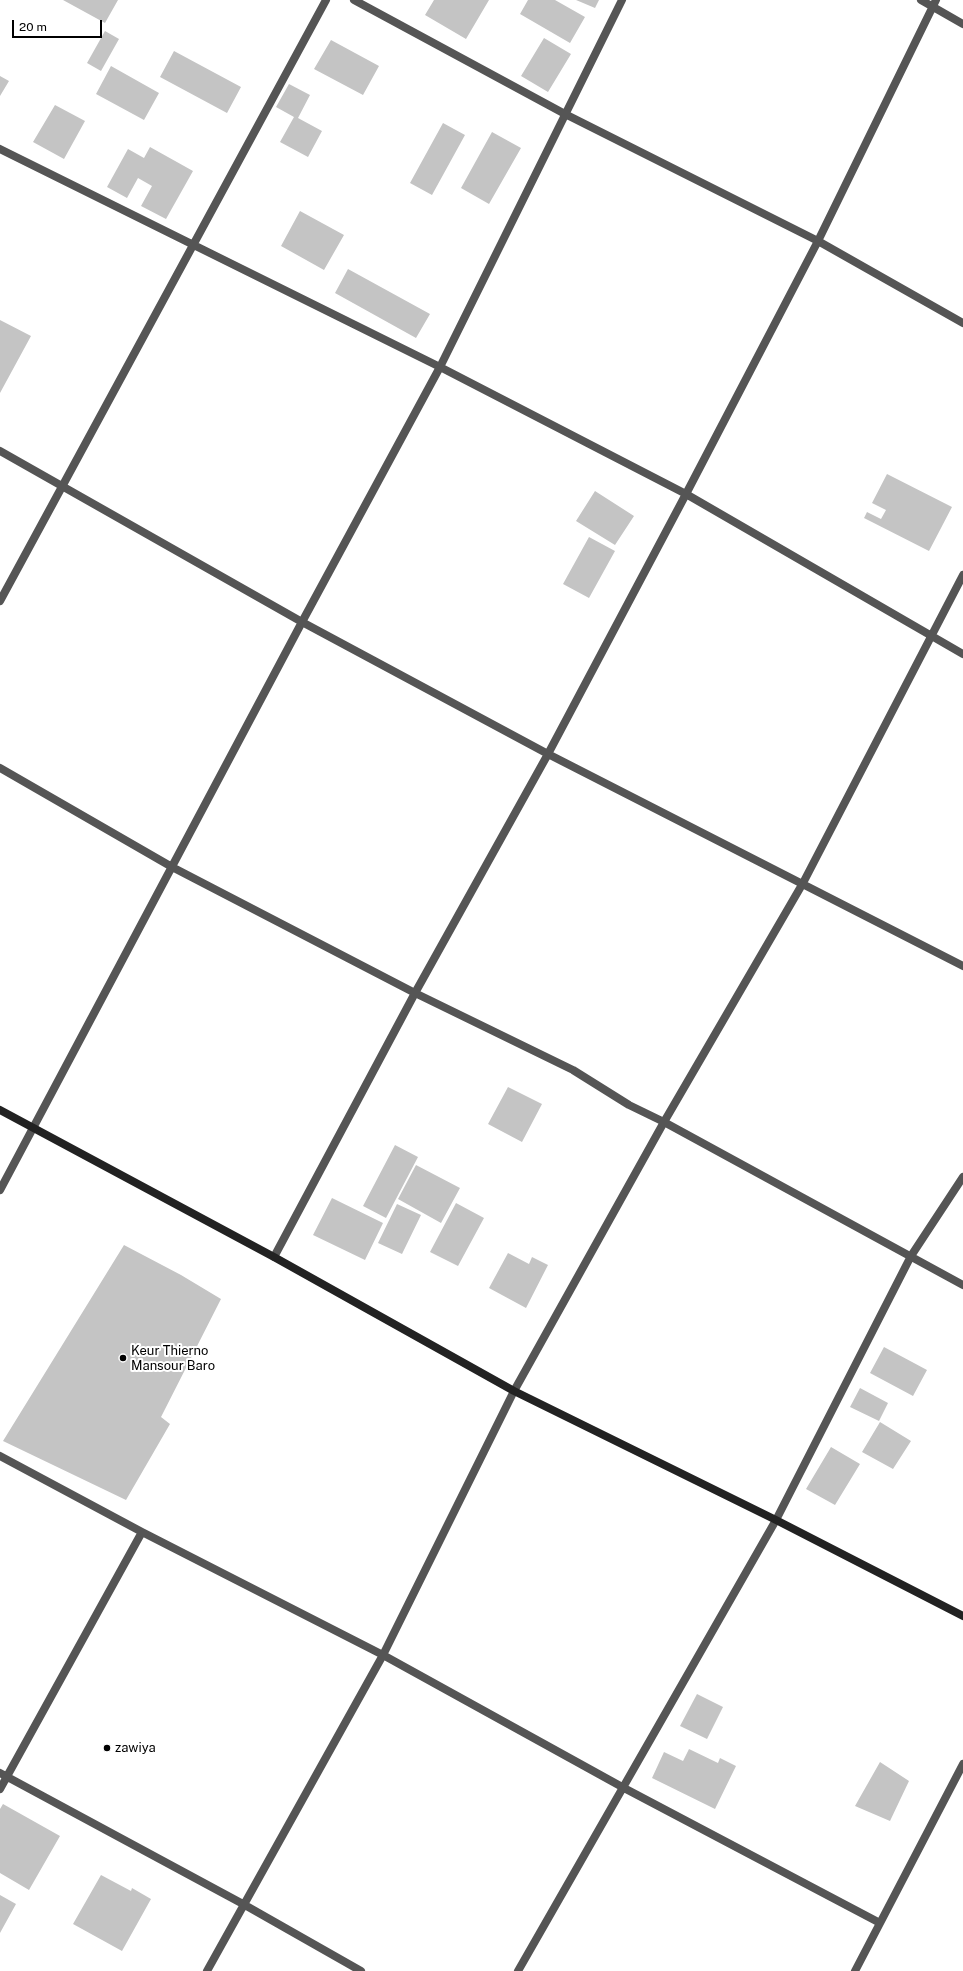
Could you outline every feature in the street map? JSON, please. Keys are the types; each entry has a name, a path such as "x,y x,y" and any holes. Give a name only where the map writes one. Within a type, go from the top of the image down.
{"main road":[{"path":"0,1110 274,1257 514,1391 776,1520 963,1616"}],"street":[{"path":"0,601 326,0"},
{"path":"354,0 565,114 818,241 963,323"},
{"path":"0,1190 302,622 440,367 622,0"},
{"path":"921,0 935,3 963,24"},
{"path":"274,1257 415,993 548,754 686,494 818,241 935,3"},
{"path":"0,149 440,367 686,494 963,654"},
{"path":"0,451 302,622 548,754 963,966"},
{"path":"207,1971 383,1654 514,1391 664,1122 803,883 963,575"},
{"path":"0,768 172,867 415,993 573,1070 628,1105 664,1122 963,1285"},
{"path":"518,1971 776,1520 911,1256 963,1177"},
{"path":"0,1456 142,1532 383,1654 624,1788 880,1923"},
{"path":"0,1789 3,1775 142,1532"},
{"path":"855,1971 963,1764"},
{"path":"3,1775 243,1904 361,1971"}],"building":[{"path":"63,0 118,0 105,23"},
{"path":"434,0 489,0 466,39 425,15"},
{"path":"528,0 555,0 585,17 570,43 520,14"},
{"path":"576,0 599,0 595,8"},
{"path":"105,31 119,39 101,71 87,63"},
{"path":"544,38 571,54 548,92 521,76"},
{"path":"331,40 379,66 363,95 314,69"},
{"path":"174,51 241,87 227,113 160,77"},
{"path":"111,66 159,93 144,120 96,94"},
{"path":"0,76 9,81 0,96"},
{"path":"289,84 310,95 298,118 322,131 308,157 280,142 294,117 276,107"},
{"path":"55,105 85,121 64,159 33,142"},
{"path":"443,123 465,135 432,195 410,183"},
{"path":"492,132 521,148 489,204 461,188"},
{"path":"150,147 193,171 166,219 141,206 152,186 138,178 127,198 107,187 128,149 144,158"},
{"path":"300,211 344,235 324,270 281,246"},
{"path":"348,269 430,314 416,338 335,293"},
{"path":"0,320 31,336 0,393"},
{"path":"887,474 952,507 929,551 864,518 867,512 881,519 886,510 872,503"},
{"path":"595,491 634,516 615,545 576,521"},
{"path":"589,537 615,551 589,598 563,584"},
{"path":"508,1087 542,1104 522,1142 488,1124"},
{"path":"395,1145 418,1157 386,1218 363,1206"},
{"path":"416,1165 460,1188 441,1223 398,1199"},
{"path":"332,1198 383,1223 365,1260 313,1235"},
{"path":"456,1203 484,1218 458,1266 430,1252"},
{"path":"397,1204 421,1215 402,1254 378,1243"},
{"name":"Keur Thierno Mansour Baro","path":"124,1245 181,1275 221,1299 161,1417 170,1424 126,1500 3,1441"},
{"path":"508,1253 529,1264 532,1257 548,1265 526,1308 489,1288"},
{"path":"884,1347 927,1370 913,1396 870,1373"},
{"path":"860,1388 888,1403 879,1421 850,1407"},
{"path":"880,1422 911,1441 893,1469 862,1452"},
{"path":"831,1447 860,1464 835,1505 806,1489"},
{"path":"697,1694 723,1707 707,1739 680,1726"},
{"path":"689,1749 718,1763 720,1758 736,1766 715,1809 652,1778 664,1752 683,1761"},
{"path":"880,1762 909,1781 890,1821 855,1806"},
{"path":"3,1804 60,1836 29,1890 0,1873 0,1809"},
{"path":"101,1875 131,1891 132,1888 151,1899 122,1951 73,1924"},
{"path":"0,1895 16,1904 0,1933"}],"place":[{"name":"Keur Thierno Mansour Baro","path":"123,1358"},
{"name":"zawiya","path":"107,1748"}]}
